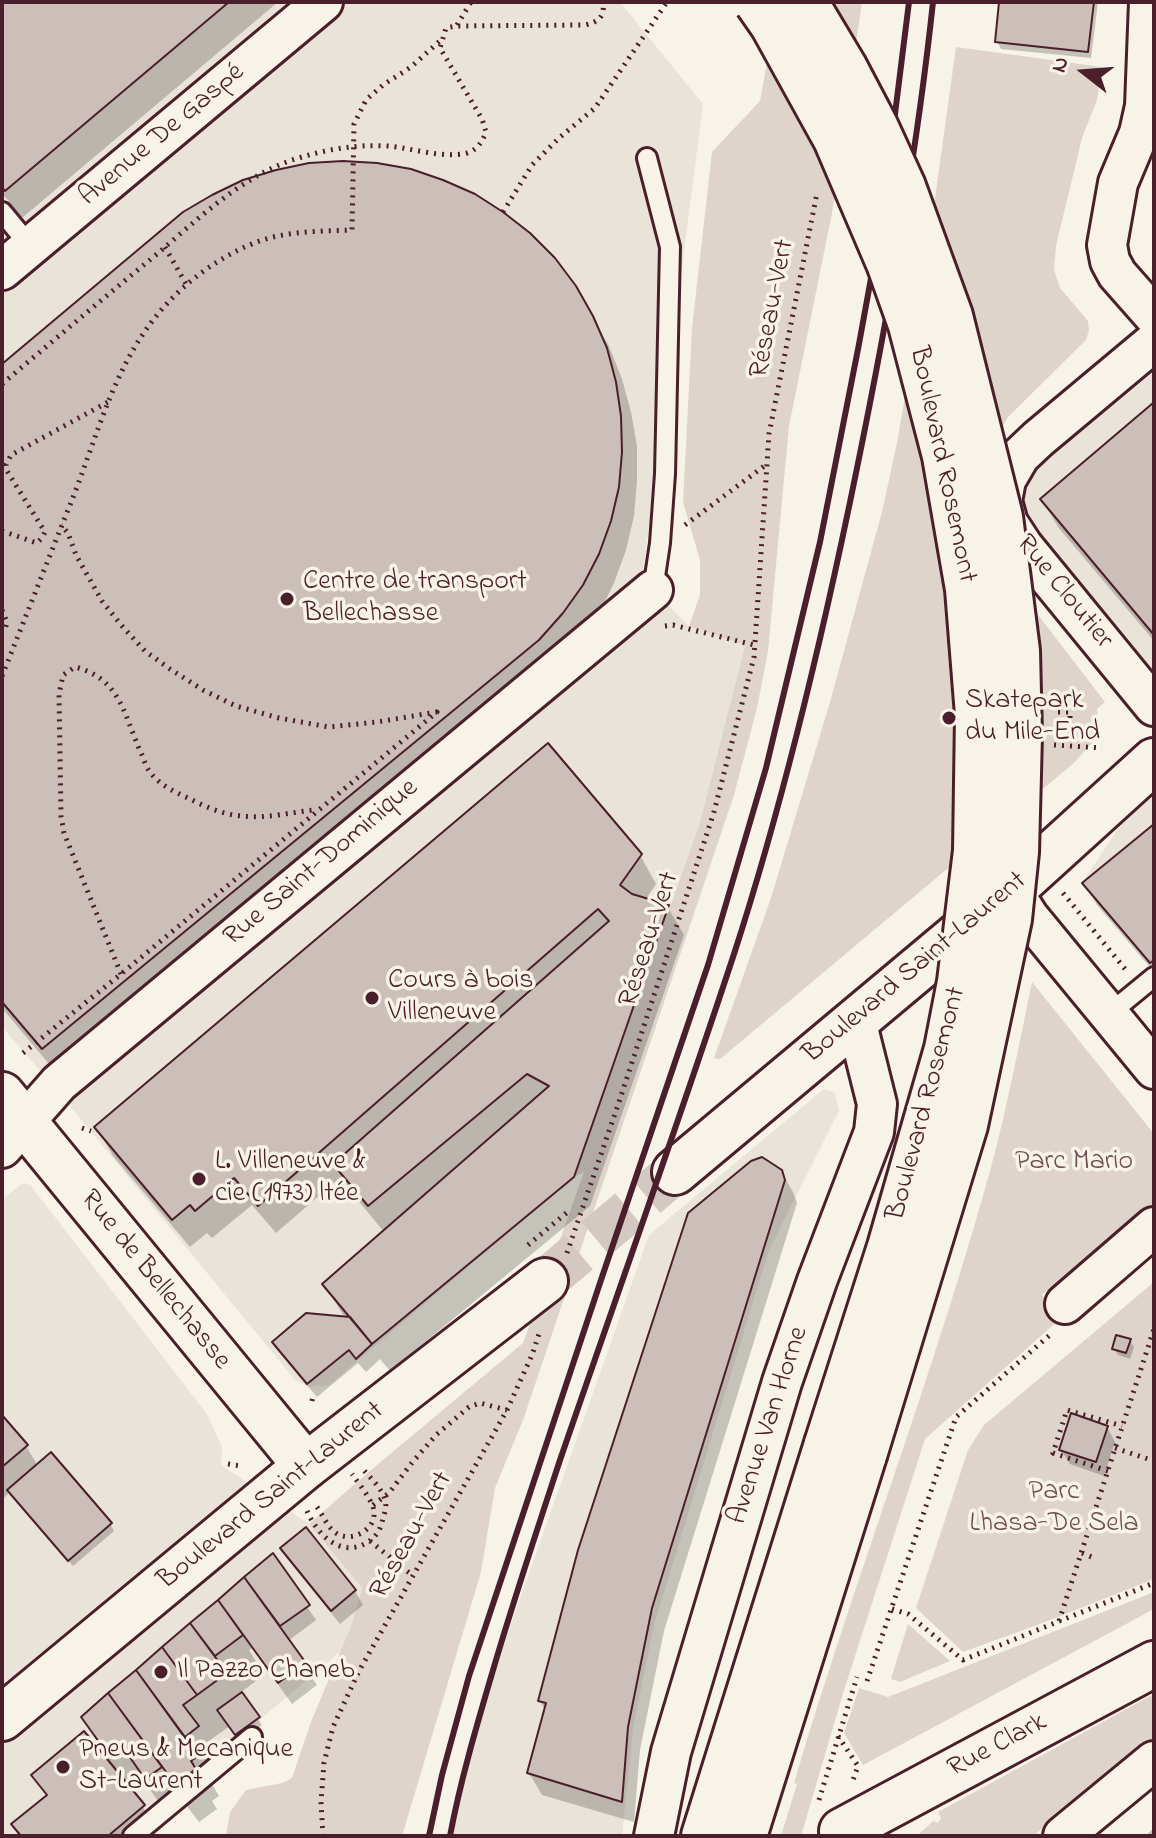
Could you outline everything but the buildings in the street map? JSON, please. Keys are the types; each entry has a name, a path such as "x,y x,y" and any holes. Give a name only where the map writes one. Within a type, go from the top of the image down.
{"main road":[{"name":"Boulevard Rosemont","path":"744,1836 845,1450 890,1247 947,1049 960,982 976,851 978,715 968,589 945,456 911,325 889,263 836,139 757,2"},
{"name":"Boulevard Rosemont","path":"704,1836 965,1125 1009,919 1016,852 1019,735 1017,651 1000,517 950,316 903,187 844,67 805,2"},
{"name":"Boulevard Saint-Laurent","path":"675,1172 1012,890 1154,761"},
{"name":"Rue de Bellechasse","path":"17,1118 317,1486"},
{"name":"Boulevard Saint-Laurent","path":"2,1718 317,1486 554,1273"},
{"name":"Rue Clark","path":"829,1819 1154,1664"}],"street":[{"name":"Avenue De Gaspé","path":"16,258 323,2"},
{"path":"1149,2 1150,107 1118,183 1107,245 1117,274 1154,316"},
{"name":"Rue Cloutier","path":"1154,342 1020,456 1006,480 1002,501 1008,523 1023,546 1154,706"},
{"name":"Rue Saint-Dominique","path":"17,1118 653,590"},
{"path":"1012,890 1029,917 1154,1069"},
{"name":"Avenue Van Horne","path":"654,1836 671,1752 782,1382 874,1132 877,1104 856,1020"},
{"path":"1065,1304 1154,1227"},
{"path":"1063,1836 1154,1761"}],"lane":[{"path":"647,158 670,247 665,474 653,590"},
{"path":"2,212 16,258"},
{"path":"1110,1013 1147,982"},
{"path":"133,1836 252,1737"}],"path":[{"path":"456,26 471,2"},
{"path":"2,384 210,208 263,172 326,150 355,146 386,146 451,155 468,152 480,145 486,132 482,119 440,48 446,28 585,25 597,22 604,13 603,2"},
{"path":"503,212 532,165 595,108 667,2"},
{"path":"2,676 124,363 144,330 186,284 230,253 272,237 352,230 354,124 366,100 411,67 442,39"},
{"name":"Réseau-Vert","path":"554,1273 619,1102 714,812 754,657 769,434 818,191"},
{"path":"165,247 186,284"},
{"path":"2,531 37,543 45,532 7,471 7,459 108,402"},
{"path":"660,543 767,463"},
{"path":"23,1053 437,712 329,727 236,706 203,690 145,651 122,626 102,601 61,525"},
{"path":"42,538 54,544"},
{"path":"2,610 7,622 4,631 16,640"},
{"path":"656,627 673,625 754,645"},
{"path":"121,974 64,833 59,694 63,675 75,667 102,678 113,689 148,770 160,783 178,794 239,816 258,817 318,810"},
{"path":"1049,745 1102,748"},
{"path":"1064,895 1147,982"},
{"path":"82,1128 91,1131"},
{"path":"867,1681 956,1417 1065,1322 1065,1304"},
{"name":"Réseau-Vert","path":"323,1836 321,1802 324,1763 333,1727 359,1671 507,1410 542,1325"},
{"path":"1059,1621 1154,1329"},
{"path":"1147,1352 1154,1355"},
{"path":"373,1505 389,1493 436,1435 469,1407 480,1403 507,1410"},
{"path":"1108,1471 1053,1453 1067,1410 1122,1426"},
{"path":"1115,1448 1154,1461"},
{"path":"228,1464 241,1466"},
{"path":"317,1486 309,1516 333,1544 350,1548 360,1546 370,1541 382,1526 387,1502 363,1469"},
{"path":"317,1486 318,1508 334,1532 351,1537 360,1534 367,1529 374,1514 373,1505"},
{"path":"317,1486 373,1505"},
{"path":"370,1541 413,1576"},
{"path":"1082,1553 1094,1558"},
{"path":"892,1609 908,1614 963,1660 1154,1583"},
{"path":"829,1819 857,1677"}],"shaded area":[{"path":"2,2 620,2 703,104 643,572 653,590 689,626 745,644 701,823 574,1177 329,1385 309,1387 295,1380 2,1027"},
{"path":"1154,345 1154,698 1002,506 1044,435"},
{"path":"1154,775 1154,969 1082,883"},
{"path":"824,1089 835,1093 839,1111 769,1250 654,1625 633,1729 622,1836 452,1836 456,1804 484,1700 649,1235"},
{"path":"25,1183 31,1186 207,1414 222,1447 221,1465 309,1524 362,1588 341,1651 123,1836 2,1836 2,1200"}],"green space":[{"path":"778,2 862,2 832,213 789,426 768,651 734,795 523,1420 495,1488 481,1572 402,1836 226,1836 230,1812 246,1790 292,1778 311,1722 351,1626 362,1588 309,1524 523,1343 584,1172 574,1177 700,823 745,645 689,626 700,595 700,560 683,502 692,328 712,152 760,101"},
{"path":"956,47 1102,67 1097,100 1082,138 1056,246 1054,270 1060,288 1088,321 1089,330 1086,340 1008,417 991,445 996,560 1105,702 1097,709 1099,735 1075,762 720,1059 714,1058 771,898 830,702 882,512 918,321"},
{"name":"Parc Mario","path":"1032,982 1154,1134 1154,1203 1042,1295 1060,1319 925,1439 845,1687 801,1836 781,1836 797,1784 794,1783 842,1629 968,1248 1002,1124"},
{"name":"Parc Lhasa-De Sela","path":"1154,1282 1154,1579 963,1652 916,1608 968,1450 984,1425"},
{"path":"1154,1592 1154,1609 863,1765 844,1733 859,1688 888,1697"},
{"path":"908,1624 950,1661 900,1682 891,1679"},
{"path":"1154,1694 1154,1737 1033,1836 917,1836 933,1821 938,1823 941,1818 938,1812"}],"tunnel":[{"path":"545,1281 675,1172"}],"railway":[{"path":"429,1836 469,1676 708,965 766,768 820,542 859,344 882,218 909,2"},
{"path":"450,1836 471,1748 519,1585 734,954 786,776 830,594 879,356 910,180 933,2"}],"place":[{"name":"Centre de transport Bellechasse","path":"287,599"},
{"name":"Skatepark du Mile-End","path":"949,718"},
{"name":"Cours à bois Villeneuve","path":"372,998"},
{"name":"L. Villeneuve & cie (1973) ltée","path":"199,1179"},
{"name":"Il Pazzo Chaneb","path":"161,1672"},
{"name":"Pneus & Mecanique St-Laurent","path":"63,1767"}]}
